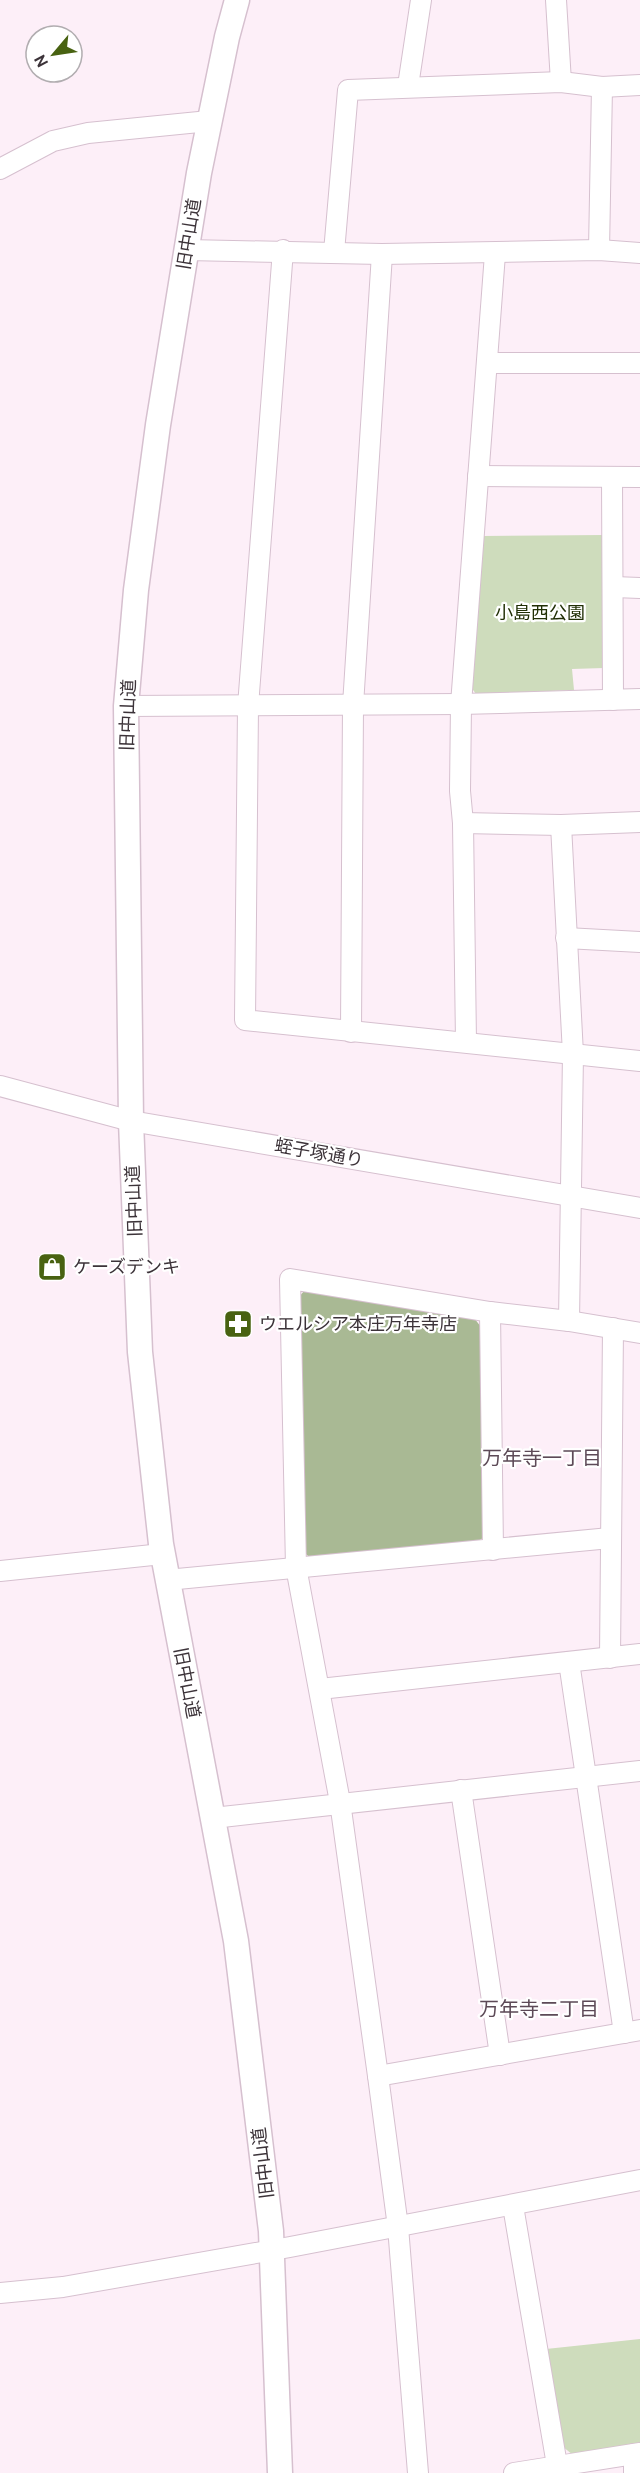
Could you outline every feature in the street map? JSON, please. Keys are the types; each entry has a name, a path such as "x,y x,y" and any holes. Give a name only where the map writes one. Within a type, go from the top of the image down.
{"main road":[{"name":"旧中山道","path":"237,0 208,121 158,425 141,555 126,706 131,1121 140,1352 162,1554 237,1952 272,2249 280,2473"}],"street":[{"path":"408,86 421,0"},
{"path":"556,0 561,82"},
{"path":"334,252 348,90 561,82 602,87 640,85"},
{"path":"599,250 602,87"},
{"path":"0,169 53,141 88,133 208,121"},
{"path":"187,250 495,254 599,250 640,253"},
{"path":"283,250 248,706 246,1020 640,1061"},
{"path":"351,1032 353,705 382,254"},
{"path":"466,1042 460,704 495,254"},
{"path":"487,363 640,363"},
{"path":"478,476 640,477"},
{"path":"612,477 613,700"},
{"path":"614,587 640,588"},
{"path":"126,706 460,704 640,699"},
{"path":"463,823 561,825 640,822"},
{"path":"561,825 573,1054 569,1196 569,1321"},
{"path":"566,938 640,942"},
{"name":"蛭子塚通り","path":"0,1086 131,1121 640,1208"},
{"path":"418,2473 398,2227 378,2076 340,1802 296,1567 290,1279 490,1312 569,1321 640,1333"},
{"path":"490,1312 493,1550"},
{"path":"610,1658 613,1328"},
{"path":"167,1580 610,1538"},
{"path":"0,1571 162,1554"},
{"path":"320,1689 640,1654"},
{"path":"378,2076 632,2032 585,1778 569,1662"},
{"path":"213,1818 340,1802 640,1771"},
{"path":"461,1790 500,2055"},
{"path":"0,2293 63,2287 513,2206 640,2180"},
{"path":"513,2206 557,2464"},
{"path":"514,2473 557,2464 636,2460"}],"green space":[{"name":"小島西公園","path":"604,535 604,668 572,669 574,690 476,694 468,683 483,536"},
{"path":"640,2339 640,2444 573,2455 562,2446 546,2349"}],"shaded area":[{"path":"305,1290 474,1318 485,1332 485,1537 476,1542 312,1560 305,1553 298,1298"}],"place":[{"name":"ケーズデンキ","path":"52,1267"},
{"name":"ウエルシア本庄万年寺店","path":"238,1324"}],"district":[{"name":"万年寺一丁目","path":"542,1458"},
{"name":"万年寺二丁目","path":"539,2009"}]}
